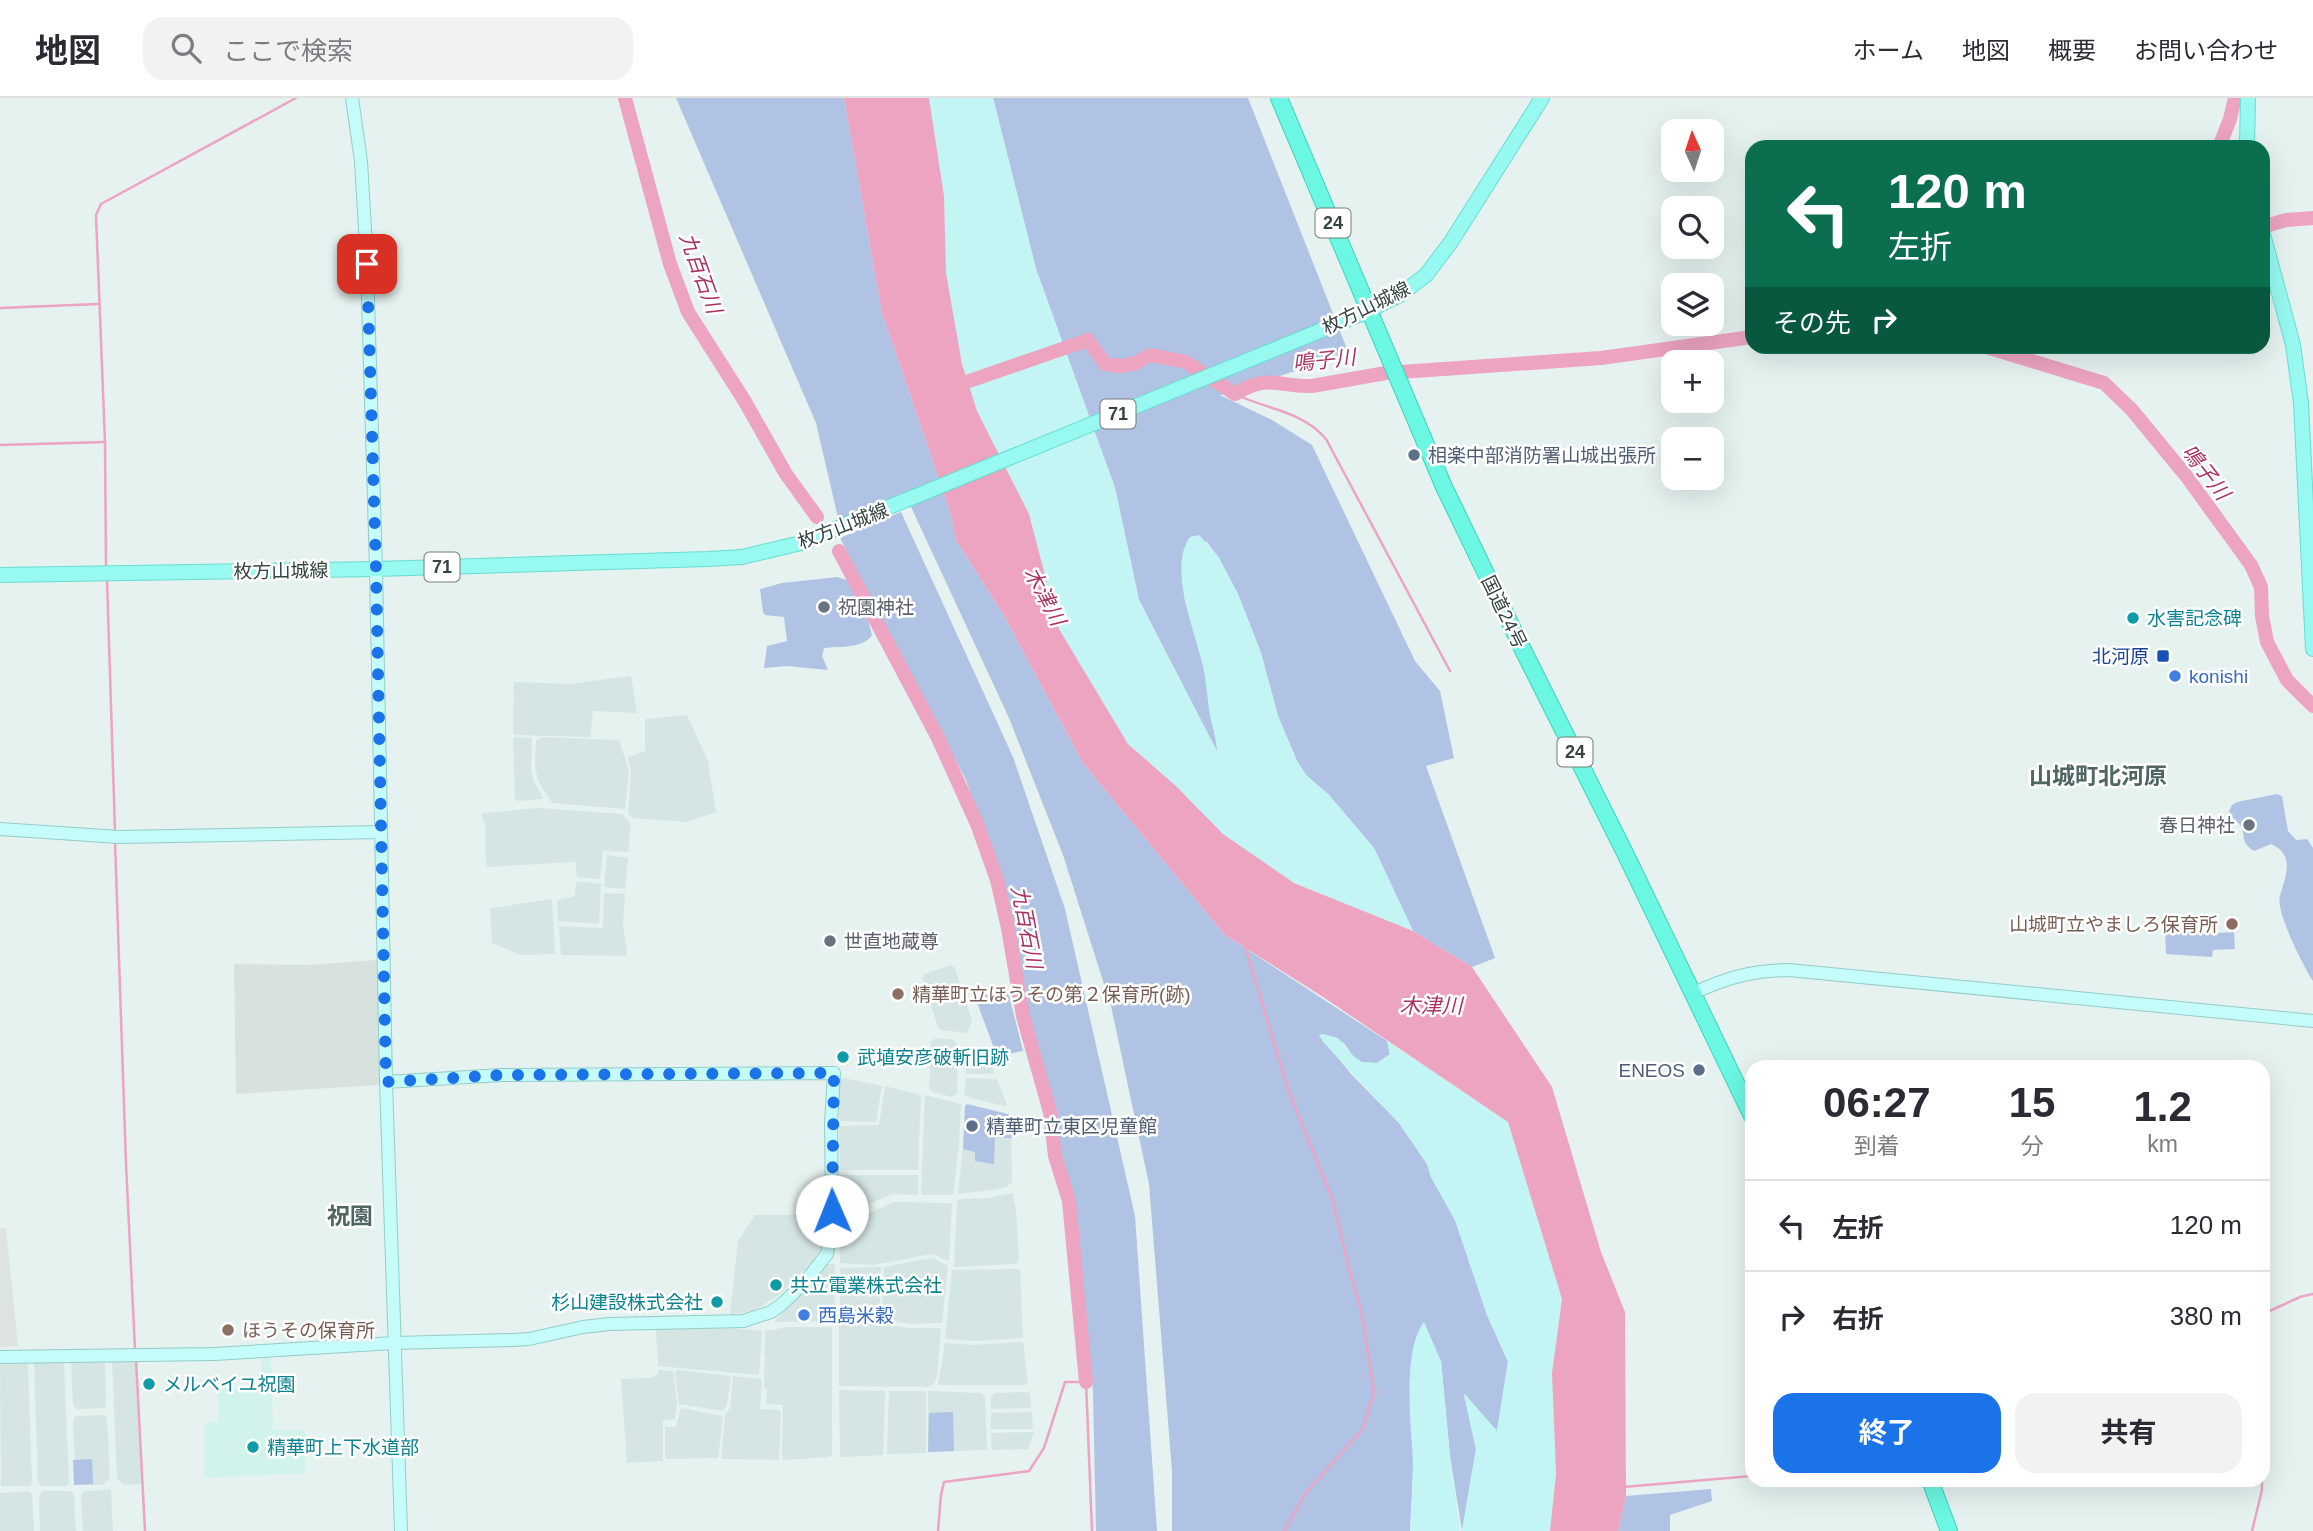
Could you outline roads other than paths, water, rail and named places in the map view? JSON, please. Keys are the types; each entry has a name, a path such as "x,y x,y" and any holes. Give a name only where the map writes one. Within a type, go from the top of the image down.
{"highway":[{"name":"国道24号","path":"1279,98 1366,311 1386,349 1444,487 1745,1102"},
{"path":"1933,1487 1949,1531"}],"main road":[{"name":"枚方山城線","path":"0,575 376,569 742,557 801,543 1400,295 1426,275 1451,243 1542,98"},
{"path":"2247,140 2248,98"},
{"path":"2270,260 2293,345 2301,403 2313,649"}],"street":[{"path":"352,98 361,161 367,264 386,1082 401,1531"},
{"path":"0,829 119,837 381,832"},
{"path":"1692,994 1745,973 1789,970 2313,1021"},
{"path":"0,1357 214,1354 394,1343 529,1339 610,1324 736,1321 771,1312 806,1282 827,1254 832,1211 834,1073 527,1074 386,1082"}],"water":[{"name":"木津川","path":"844,98 929,98 944,196 946,273 962,364 977,411 1029,514 1059,629 1128,744 1177,787 1223,834 1294,883 1413,931 1472,967 1552,1087 1601,1252 1625,1312 1626,1496 1618,1531 1550,1531 1556,1474 1552,1373 1562,1299 1508,1122 1323,997 1225,935 1083,763 1003,614 956,540 950,511 882,313"}],"waterway":[{"path":"106,570 105,442 96,215 101,204 296,98"},
{"name":"九百石川","path":"625,98 670,264 688,312 744,400 786,474 817,517"},
{"path":"2222,140 2235,98"},
{"path":"2270,225 2286,220 2313,218"},
{"path":"0,308 98,304"},
{"name":"鳴子川","path":"952,387 1088,340 1105,364 1128,365 1151,355 1186,362 1235,394 1257,384 1274,382 1312,386 1386,373 1601,358 1745,338"},
{"name":"鳴子川","path":"2009,354 2104,383 2132,410 2187,477 2251,565 2261,587 2262,616 2267,642 2287,680 2313,706"},
{"path":"1235,394 1295,416 1326,439 1450,671"},
{"path":"0,445 105,442"},
{"name":"九百石川","path":"839,551 938,738 977,824 997,880 1023,1016 1050,1112 1055,1156 1069,1201 1086,1382"},
{"path":"107,580 115,832"},
{"path":"115,842 135,1349"},
{"path":"1245,946 1288,1089 1333,1201 1362,1314 1374,1393 1362,1430 1305,1494 1284,1531"},
{"path":"2270,1311 2313,1294"},
{"path":"136,1360 145,1531"},
{"path":"938,1531 944,1482 1029,1471 1044,1448 1065,1382 1086,1382 1092,1531"},
{"path":"1623,1487 1745,1477"},
{"path":"2252,1531 2262,1487"}],"place":[{"name":"相楽中部消防署山城出張所","path":"1414,455"},
{"name":"祝園神社","path":"824,607"},
{"name":"水害記念碑","path":"2133,618"},
{"name":"北河原","path":"2163,656"},
{"name":"konishi","path":"2175,676"},
{"name":"春日神社","path":"2249,825"},
{"name":"山城町立やましろ保育所","path":"2232,924"},
{"name":"世直地蔵尊","path":"830,941"},
{"name":"精華町立ほうその第２保育所(跡)","path":"898,994"},
{"name":"武埴安彦破斬旧跡","path":"843,1057"},
{"name":"ENEOS","path":"1699,1070"},
{"name":"精華町立東区児童館","path":"972,1126"},
{"name":"共立電業株式会社","path":"776,1285"},
{"name":"杉山建設株式会社","path":"717,1302"},
{"name":"西島米穀","path":"804,1315"},
{"name":"ほうその保育所","path":"228,1330"},
{"name":"メルベイユ祝園","path":"149,1384"},
{"name":"精華町上下水道部","path":"253,1447"}],"district":[{"name":"山城町北河原","path":"2098,776"},
{"name":"祝園","path":"350,1216"}]}
